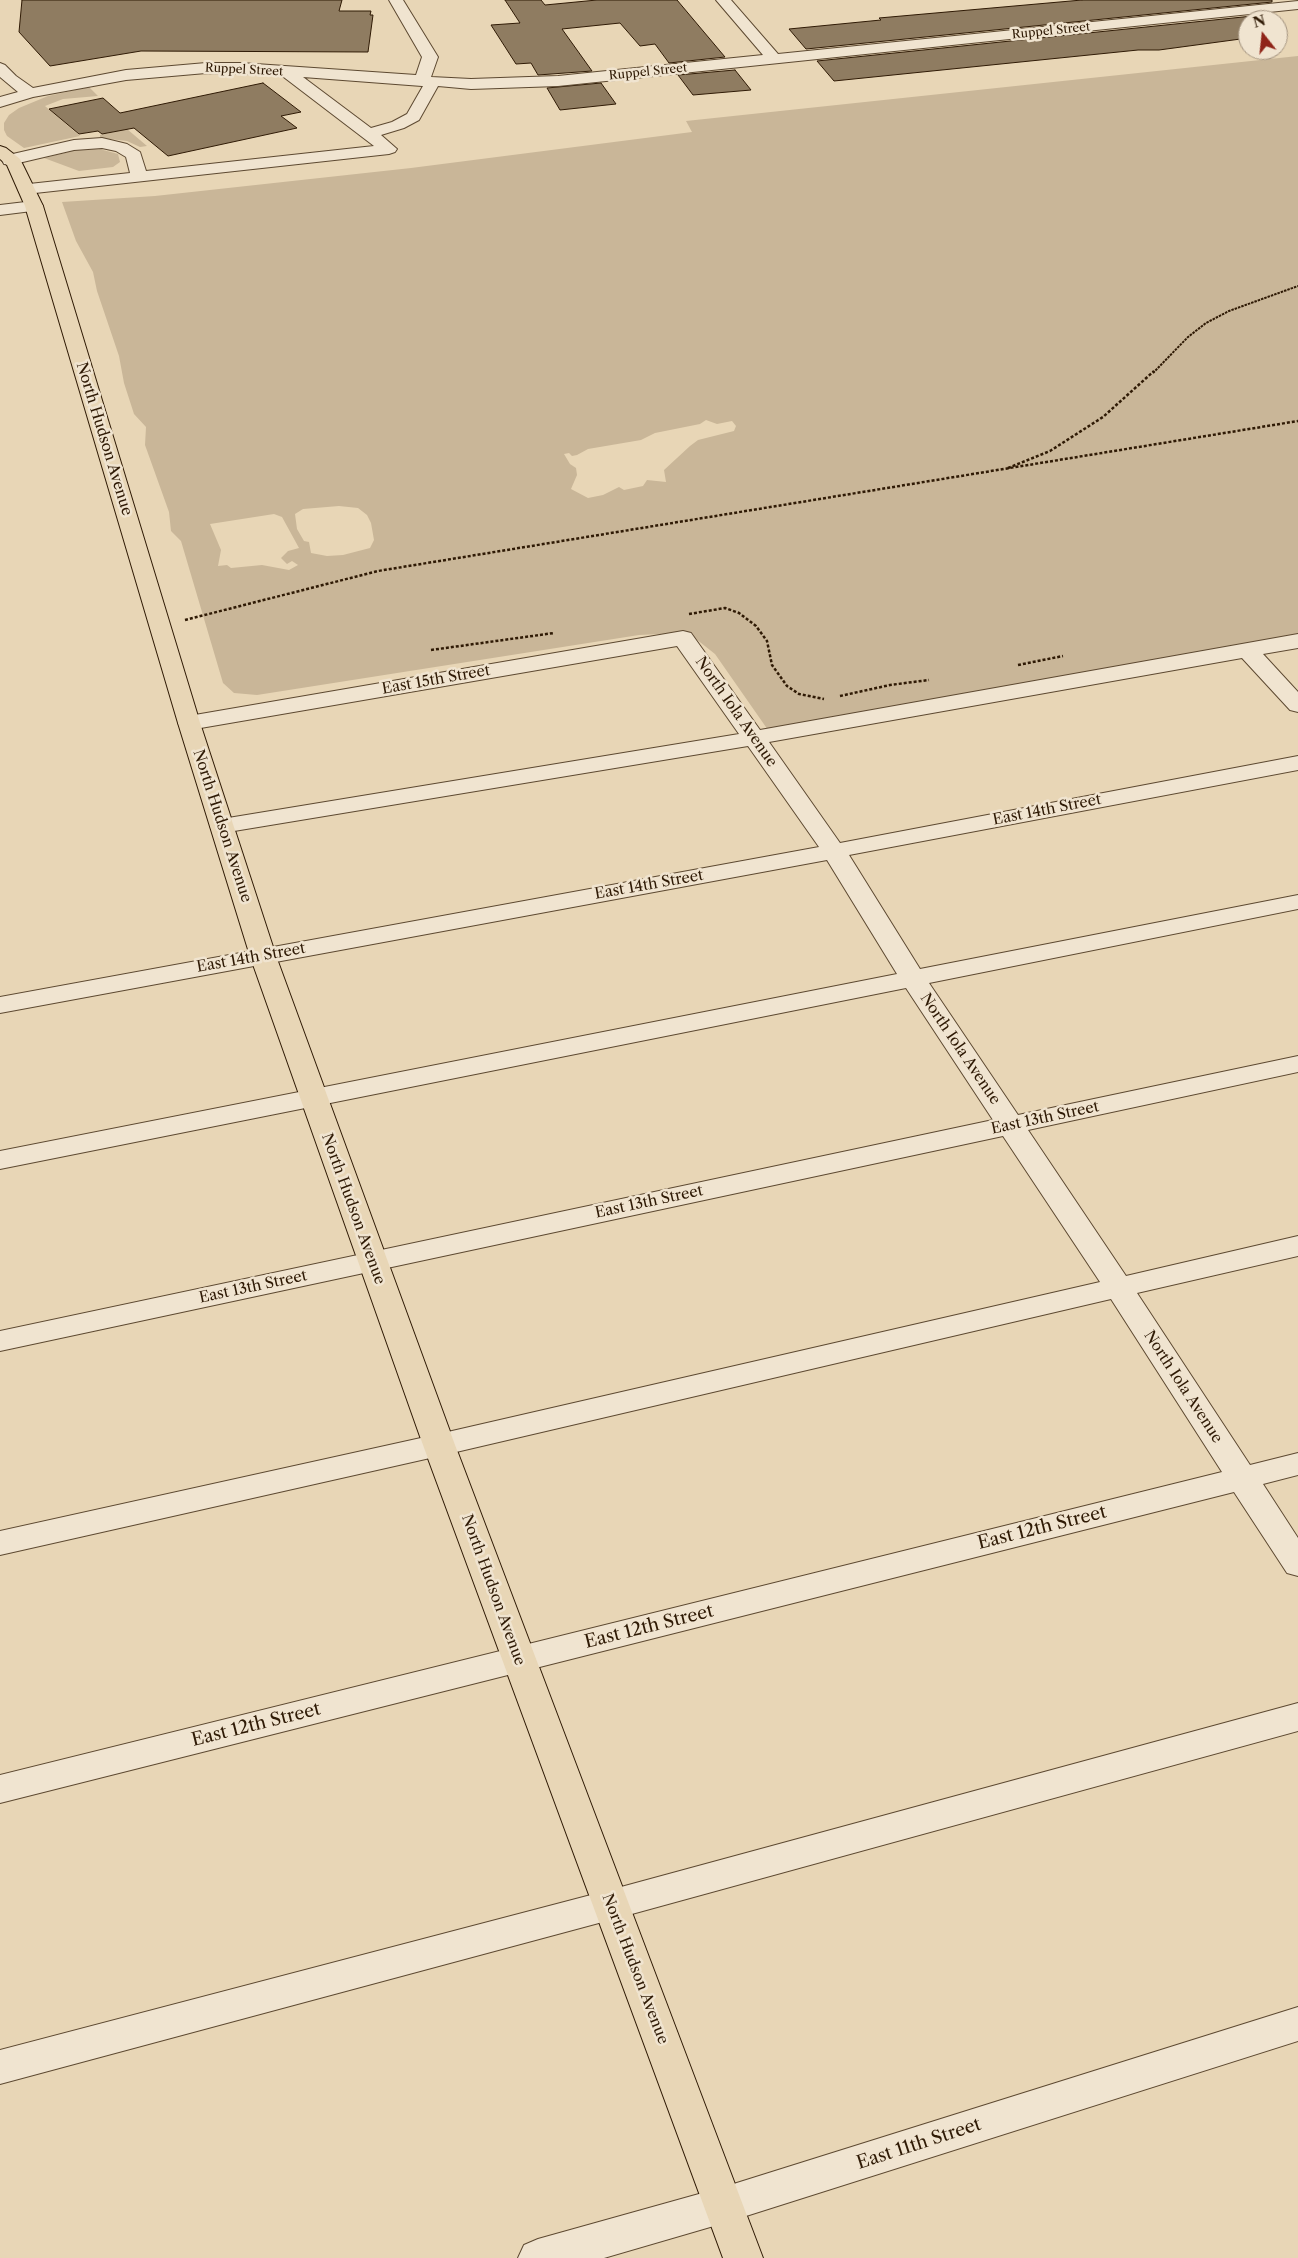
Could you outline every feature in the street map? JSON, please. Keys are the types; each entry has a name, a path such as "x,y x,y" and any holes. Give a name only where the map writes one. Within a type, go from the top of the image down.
{"main road":[{"name":"North Hudson Avenue","path":"5,156 14,163 30,198 189,723 263,956 372,1262 518,1660 743,2258"}],"street":[{"path":"368,134 398,125 413,117 428,81 430,56 396,0"},
{"path":"723,0 774,59"},
{"name":"Ruppel Street","path":"0,102 30,93 86,81 173,70 241,68 471,84 558,81 1298,5"},
{"path":"0,68 10,79 30,93"},
{"path":"0,210 30,198 140,177 389,149 286,72"},
{"path":"5,156 90,143 112,144 134,154 134,161 140,177"},
{"name":"East 15th Street","path":"189,723 685,626"},
{"name":"North Iola Avenue","path":"685,626 754,738 834,851 914,980 1118,1287 1298,1564"},
{"path":"222,826 754,738 1298,641"},
{"path":"1247,650 1298,705"},
{"name":"East 14th Street","path":"0,1005 1298,763"},
{"path":"0,1160 914,980 1298,902"},
{"name":"East 13th Street","path":"0,1341 1298,1064"},
{"path":"0,1543 439,1445 1298,1246"},
{"name":"East 12th Street","path":"0,1789 1298,1464"},
{"path":"0,2067 610,1905 1298,1717"},
{"name":"East 11th Street","path":"538,2258 724,2205 1298,2024"}],"path":[{"path":"1001,470 1050,450 1103,417 1147,380 1188,337 1206,323 1236,308 1298,286"},
{"path":"160,626 378,571 1298,421"},
{"path":"685,626 725,608 739,612 756,626 767,641 772,665 787,686 799,694 824,700"},
{"path":"431,650 563,632"},
{"path":"1016,666 1024,662 1072,654"},
{"path":"833,697 890,685 930,680"}],"shaded area":[{"path":"1298,56 1298,637 768,730 715,654 696,639 682,633 639,635 257,695 234,693 223,683 181,541 171,531 169,512 145,445 146,427 134,414 124,383 119,356 97,291 93,272 76,241 62,202 155,196 411,168 692,132 686,121 1260,60 1288,60 1288,57","holes":["706,420 717,424 732,421 736,426 734,431 698,440 690,446 664,470 666,482 647,480 643,486 624,490 619,487 603,495 588,498 571,489 577,475 576,468 570,464 564,454 569,453 572,456 588,449 641,440 655,433 700,424","339,506 358,508 367,515 371,523 374,540 370,548 343,555 327,556 311,553 309,542 304,541 297,529 295,514 303,509","274,514 282,517 299,548 288,551 281,558 287,564 292,561 298,565 289,570 262,565 231,568 227,565 218,566 221,550 210,524"]},
{"path":"89,87 98,96 63,99 45,106 80,136 24,148 7,136 4,130 4,123 9,115 19,108 48,96"},
{"path":"127,129 147,146 140,147 127,141 100,138 100,135"},
{"path":"96,148 118,154 120,162 113,167 79,171 44,158 76,150"}],"building":[{"path":"22,0 342,0 339,11 371,11 370,15 373,15 368,52 141,51 50,66 19,32"},
{"path":"505,0 541,0 545,5 597,0 677,0 725,57 669,63 655,44 640,46 620,23 562,29 592,71 538,75 531,63 516,64 491,25 520,23"},
{"path":"1082,0 1272,0 1272,2 806,49 789,29 881,20 879,18"},
{"path":"1238,18 1238,39 1159,50 1138,50 834,81 817,61"},
{"path":"735,70 751,90 693,95 678,75"},
{"path":"263,83 301,112 281,116 297,128 168,156 134,128 102,134 98,131 79,134 49,109 103,98 120,113"},
{"path":"601,83 616,104 560,110 547,88"}]}
